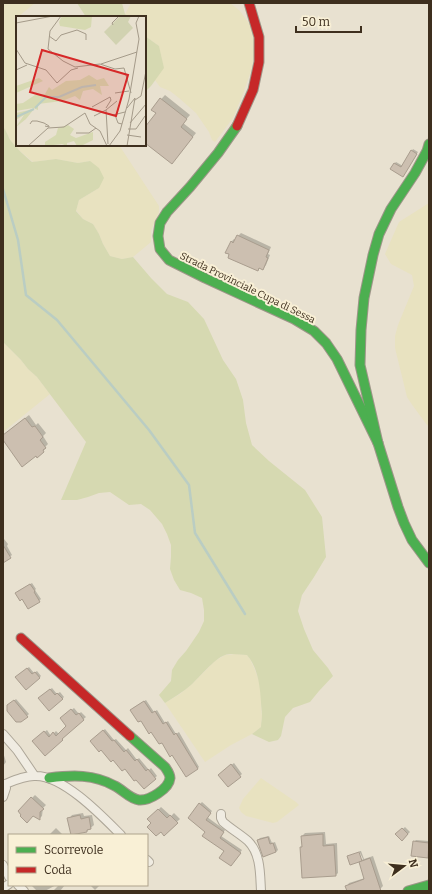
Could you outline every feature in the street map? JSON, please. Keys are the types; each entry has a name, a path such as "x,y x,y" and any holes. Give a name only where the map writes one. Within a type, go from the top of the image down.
{"street":[{"name":"Strada Provinciale Cupa di Sessa","path":"249,3 259,37 259,62 253,90 236,126 218,153 167,212 160,223 158,236 160,249 169,260 294,319 314,331 326,343 337,359 378,443"},
{"path":"429,144 411,179 392,209 380,234 373,255 364,298 360,365 378,443 404,523 412,540 429,563"},
{"path":"21,638 165,767 170,777 167,786 155,796 144,800 136,799 110,783 86,776 70,775 49,778"},
{"path":"3,734 17,750 34,775"},
{"path":"3,797 6,788 4,784 34,775 49,778 68,789 84,801 121,834"},
{"path":"221,814 223,822 248,841 254,850 258,858 261,891"},
{"path":"3,865 8,875"},
{"path":"408,891 429,885"}],"shaded area":[{"path":"3,3 35,3 19,16 16,16 14,20 16,24 16,146 120,146 159,206 159,213 151,231 151,242 133,257 122,259 110,256 93,224 83,219 76,210 79,200 99,188 90,161 78,163 56,159 33,162 19,150 11,141 3,127"},
{"path":"131,3 230,3 240,11 253,29 255,49 252,68 233,118 215,142 212,140 209,132 196,113 170,91 160,87 155,80 159,46 146,37 146,16 127,16 125,14"},
{"path":"429,203 429,426 407,397 395,348 395,336 398,325 414,286 412,275 391,264 385,254 399,222"},
{"path":"3,342 37,377 50,394 3,432"},
{"path":"225,655 247,655 259,681 261,692 261,727 205,762 165,703 180,694 192,684 215,661"},
{"path":"261,778 299,805 277,822 273,823 246,816 239,808 243,799"}],"green space":[{"path":"77,3 122,3 127,16 85,16"},
{"path":"146,37 159,46 164,68 146,91"},
{"path":"3,127 13,144 32,162 56,159 78,163 90,161 99,168 104,178 99,188 79,200 76,211 83,219 93,224 110,256 122,259 133,257 167,294 188,302 204,319 223,360 236,379 243,400 246,423 252,445 305,490 322,517 326,557 302,595 298,611 313,650 333,676 310,702 293,708 285,717 281,736 278,740 269,742 252,734 261,727 262,713 258,677 251,660 247,655 230,654 221,657 188,688 165,703 159,695 171,681 172,670 178,660 199,632 204,621 204,610 202,598 180,590 174,580 170,569 171,545 162,524 150,510 141,504 129,505 110,492 99,493 77,500 61,500 86,442 37,377 3,342"}],"building":[{"path":"160,98 187,119 181,127 193,137 172,164 146,144 146,126 156,113 151,110"},
{"path":"411,150 417,154 403,177 390,169 394,163 401,167"},
{"path":"237,235 269,250 266,257 268,258 263,270 259,268 258,271 228,258 229,254 225,253 231,241 233,243"},
{"path":"25,418 32,427 35,426 43,437 40,440 46,448 37,458 36,456 22,467 3,440 3,435"},
{"path":"3,545 11,558 3,563"},
{"path":"30,584 40,602 28,609 22,599 20,601 15,593"},
{"path":"27,668 32,674 35,672 40,678 26,690 15,677"},
{"path":"50,689 55,695 57,693 63,699 49,711 38,698"},
{"path":"14,700 28,717 21,722 16,722 7,711 7,705"},
{"path":"144,701 152,713 155,711 163,724 166,722 174,735 176,733 198,769 186,777 172,755 170,757 162,743 159,744 151,732 149,734 141,721 138,722 130,710"},
{"path":"71,709 76,715 79,713 84,720 45,756 32,741 44,731 49,737 53,732 56,736 66,726 60,718"},
{"path":"103,730 112,741 114,740 124,752 126,750 135,761 137,759 146,771 148,769 156,779 144,789 136,780 134,781 125,769 122,771 113,760 111,762 101,750 99,752 90,741"},
{"path":"231,764 241,777 228,787 218,775"},
{"path":"31,797 44,809 40,812 40,820 33,816 27,823 20,816 21,815 18,811"},
{"path":"199,803 211,813 206,820 224,832 220,838 241,853 231,866 219,858 224,851 202,836 205,832 188,818"},
{"path":"158,809 167,818 170,815 178,823 164,836 161,832 156,836 147,827 151,823 147,819"},
{"path":"80,815 81,819 89,817 91,829 87,830 87,832 71,834 67,818"},
{"path":"402,828 408,834 402,841 395,834"},
{"path":"323,834 323,846 334,845 336,876 302,878 300,847 302,847 301,836"},
{"path":"268,837 270,844 273,843 276,852 263,857 257,840"},
{"path":"413,841 429,843 428,858 411,856"},
{"path":"359,852 362,861 350,865 347,856"},
{"path":"370,858 381,891 347,891 345,886 364,879 359,862"}],"waterway":[{"path":"3,189 18,240 26,295 57,320 149,430 189,485 195,533 245,614"}],"traffic: fast":[{"path":"237,126 218,153 167,212 160,223 158,236 160,249 169,260 294,319 314,331 326,343 337,359 378,443"},
{"path":"429,144 427,151 415,173 391,209 379,234 364,298 360,365 378,443 398,507 412,540 429,563"},
{"path":"49,778 66,776 91,777 107,782 139,800 148,799 158,794 169,782 169,774 165,767 130,736"},
{"path":"408,891 429,885"}],"traffic: jam":[{"path":"237,126 253,90 259,62 259,37 249,3"},
{"path":"21,638 130,736"}]}
